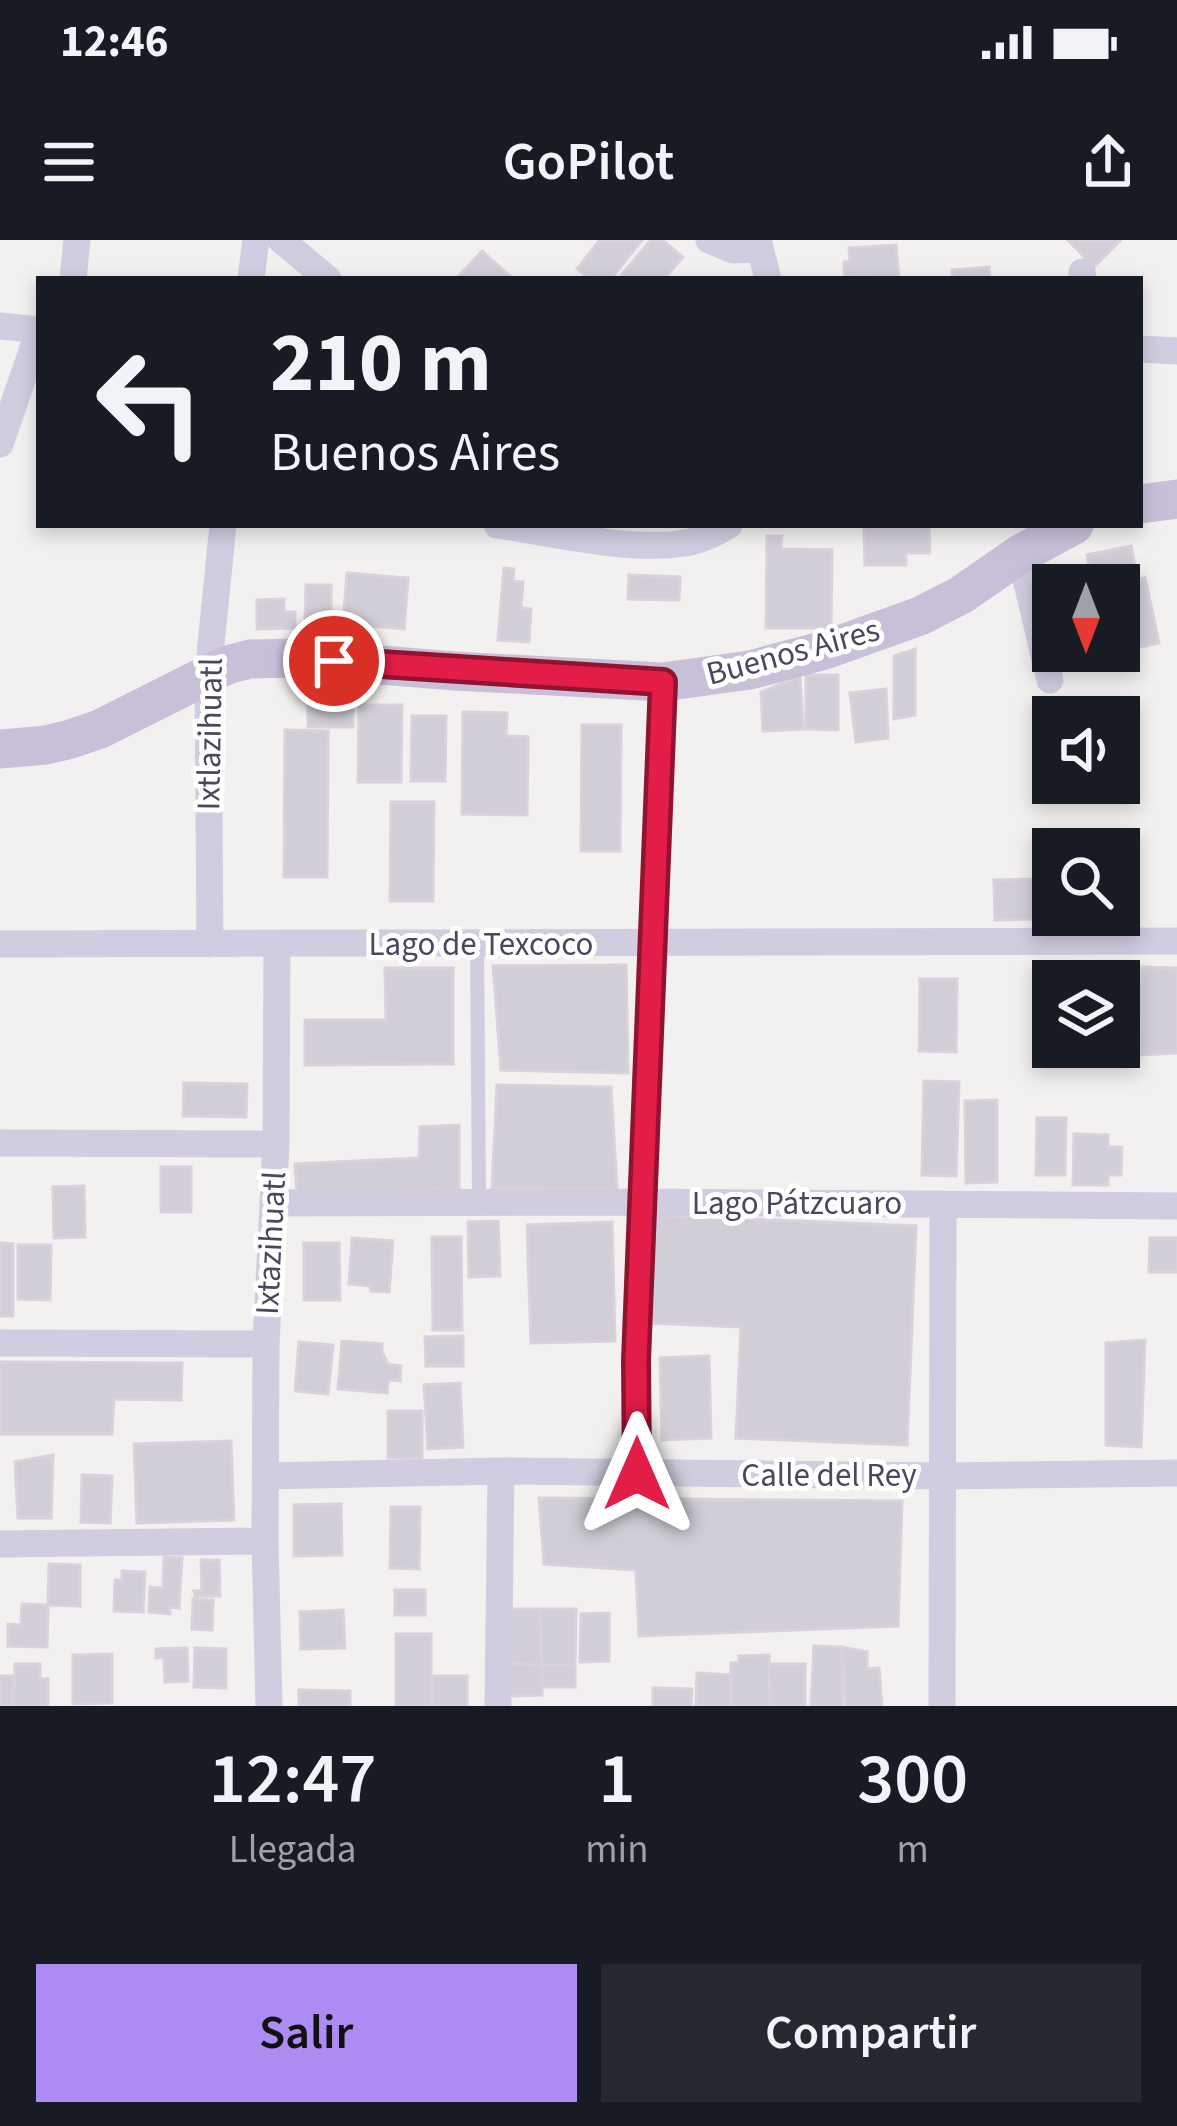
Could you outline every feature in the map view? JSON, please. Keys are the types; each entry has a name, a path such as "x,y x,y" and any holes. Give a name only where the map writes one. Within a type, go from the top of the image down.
{"street":[{"path":"73,276 77,240"},
{"path":"251,276 256,240"},
{"path":"281,240 324,276"},
{"path":"709,240 733,250 759,244 767,276"},
{"path":"0,326 36,330"},
{"path":"0,444 36,339"},
{"path":"1143,349 1177,351"},
{"path":"1143,504 1177,499"},
{"name":"Ixtlazihuatl","path":"210,944 208,674 223,528"},
{"path":"518,528 630,544 686,543 724,528"},
{"name":"Buenos Aires","path":"0,748 71,740 208,674 238,662 274,657 663,682 750,670 920,616 1068,528"},
{"path":"1019,554 1050,680"},
{"path":"637,1474 636,1360 663,682"},
{"name":"Lago de Texcoco","path":"0,944 1177,941"},
{"name":"Ixtazihuatl","path":"269,1706 266,1343 276,1144 277,944"},
{"path":"0,1143 276,1144"},
{"name":"Lago Pátzcuaro","path":"274,1203 1177,1206"},
{"path":"942,1706 943,1204"},
{"path":"0,1343 266,1343"},
{"path":"498,1706 501,1471"},
{"name":"Calle del Rey","path":"266,1476 501,1471 944,1476 1177,1473"},
{"path":"0,1544 265,1541"}],"lane":[{"path":"477,943 479,1203"}],"building":[{"path":"600,240 642,240 613,276 586,276 577,269"},
{"path":"651,240 662,240 683,257 667,276 621,276"},
{"path":"1068,240 1119,240 1120,241 1094,267"},
{"path":"896,245 899,276 845,276 849,248"},
{"path":"482,251 510,276 459,276"},
{"path":"989,267 990,276 953,276 952,270"},
{"path":"864,528 929,528 930,553 906,553 906,565 865,565"},
{"path":"767,536 782,536 781,549 832,550 831,628 766,628"},
{"path":"1131,546 1134,564 1089,564 1087,555"},
{"path":"504,568 514,569 513,581 523,582 521,608 531,609 529,642 498,640"},
{"path":"347,573 408,578 404,629 343,624"},
{"path":"629,575 680,577 679,600 628,599"},
{"path":"1145,578 1159,643 1140,647 1140,579"},
{"path":"306,585 331,585 331,631 305,630"},
{"path":"284,599 284,612 295,612 295,628 257,629 257,600"},
{"path":"915,649 915,715 894,719 894,656"},
{"path":"806,675 838,675 838,730 806,729"},
{"path":"800,676 803,729 763,731 761,692"},
{"path":"308,685 353,685 353,727 308,727"},
{"path":"886,689 888,738 856,742 850,693"},
{"path":"359,705 402,705 401,782 358,782"},
{"path":"463,712 507,713 506,736 528,737 527,815 462,814"},
{"path":"412,716 446,716 445,781 411,781"},
{"path":"582,725 621,725 620,851 581,851"},
{"path":"285,730 328,731 327,877 284,877"},
{"path":"391,802 434,802 433,901 390,901"},
{"path":"1032,879 1032,919 995,920 994,880"},
{"path":"626,965 628,1073 501,1070 493,966"},
{"path":"1142,967 1177,968 1177,1053 1140,1055"},
{"path":"385,968 453,968 453,1064 305,1065 305,1020 386,1020"},
{"path":"920,979 957,979 956,1052 919,1051"},
{"path":"924,1081 959,1082 956,1176 922,1175"},
{"path":"184,1083 247,1084 246,1117 183,1116"},
{"path":"497,1085 611,1087 617,1189 492,1188"},
{"path":"997,1100 997,1182 966,1183 965,1101"},
{"path":"1037,1118 1066,1118 1065,1175 1036,1175"},
{"path":"459,1125 459,1189 297,1192 295,1164 419,1158 420,1127"},
{"path":"1074,1134 1108,1135 1108,1147 1122,1147 1121,1175 1108,1175 1108,1185 1073,1185"},
{"path":"161,1167 191,1167 191,1212 161,1212"},
{"path":"84,1186 85,1237 54,1238 53,1187"},
{"path":"655,1215 916,1226 907,1445 736,1438 741,1327 651,1323"},
{"path":"498,1221 500,1276 469,1277 468,1222"},
{"path":"612,1222 615,1341 531,1343 527,1225"},
{"path":"432,1237 461,1237 462,1330 433,1330"},
{"path":"352,1238 393,1241 389,1292 349,1284"},
{"path":"1150,1238 1177,1238 1177,1272 1149,1272"},
{"path":"0,1243 13,1244 13,1316 0,1316"},
{"path":"304,1243 339,1243 340,1300 304,1300"},
{"path":"18,1245 51,1245 50,1300 18,1299"},
{"path":"463,1336 463,1366 426,1366 425,1337"},
{"path":"1145,1340 1141,1447 1106,1445 1106,1343"},
{"path":"342,1341 382,1344 388,1364 401,1366 400,1381 388,1380 387,1393 338,1389"},
{"path":"299,1342 333,1345 328,1394 295,1391"},
{"path":"709,1356 711,1438 662,1440 660,1358"},
{"path":"0,1362 182,1363 181,1400 114,1399 112,1434 0,1434"},
{"path":"460,1383 463,1447 428,1449 424,1385"},
{"path":"388,1411 422,1411 422,1458 388,1458"},
{"path":"231,1441 234,1520 137,1523 134,1444"},
{"path":"53,1455 51,1518 18,1518 15,1462"},
{"path":"82,1475 112,1476 110,1523 81,1522"},
{"path":"539,1498 902,1501 898,1626 639,1636 636,1570 544,1564"},
{"path":"341,1504 342,1555 294,1556 294,1505"},
{"path":"391,1507 420,1507 419,1569 390,1568"},
{"path":"164,1557 182,1558 179,1608 170,1607 170,1614 149,1612 150,1587 163,1588"},
{"path":"201,1560 219,1560 220,1596 195,1596 194,1591 202,1591"},
{"path":"49,1564 80,1565 80,1606 48,1605"},
{"path":"122,1571 145,1572 143,1612 114,1611 115,1580 122,1580"},
{"path":"395,1590 425,1590 425,1615 395,1615"},
{"path":"193,1599 213,1600 212,1630 192,1629"},
{"path":"22,1604 48,1605 47,1647 8,1646 8,1624 21,1625"},
{"path":"504,1609 540,1609 542,1665 503,1663"},
{"path":"540,1609 576,1609 575,1665 542,1665"},
{"path":"343,1610 345,1648 301,1649 300,1612"},
{"path":"609,1613 609,1661 580,1662 581,1614"},
{"path":"396,1634 431,1634 431,1706 396,1706"},
{"path":"814,1646 842,1647 842,1706 811,1706"},
{"path":"842,1647 867,1652 867,1669 879,1668 882,1706 846,1706"},
{"path":"187,1648 188,1681 165,1682 164,1657 156,1658 156,1649"},
{"path":"195,1648 226,1649 226,1688 194,1687"},
{"path":"112,1654 112,1703 73,1704 73,1655"},
{"path":"769,1655 770,1706 731,1706 731,1663 739,1663 739,1656"},
{"path":"503,1663 542,1665 542,1695 504,1696"},
{"path":"15,1664 40,1664 40,1679 48,1679 48,1706 14,1706"},
{"path":"769,1664 805,1664 805,1706 770,1706"},
{"path":"542,1665 575,1665 575,1687 542,1687"},
{"path":"697,1673 730,1675 731,1706 696,1706"},
{"path":"0,1676 13,1676 13,1706 0,1706"},
{"path":"432,1676 467,1676 467,1706 432,1706"},
{"path":"653,1688 692,1689 691,1706 653,1706"},
{"path":"299,1690 350,1691 350,1706 299,1706"}],"route":[{"path":"334,661 663,682 636,1360 637,1474"}]}
